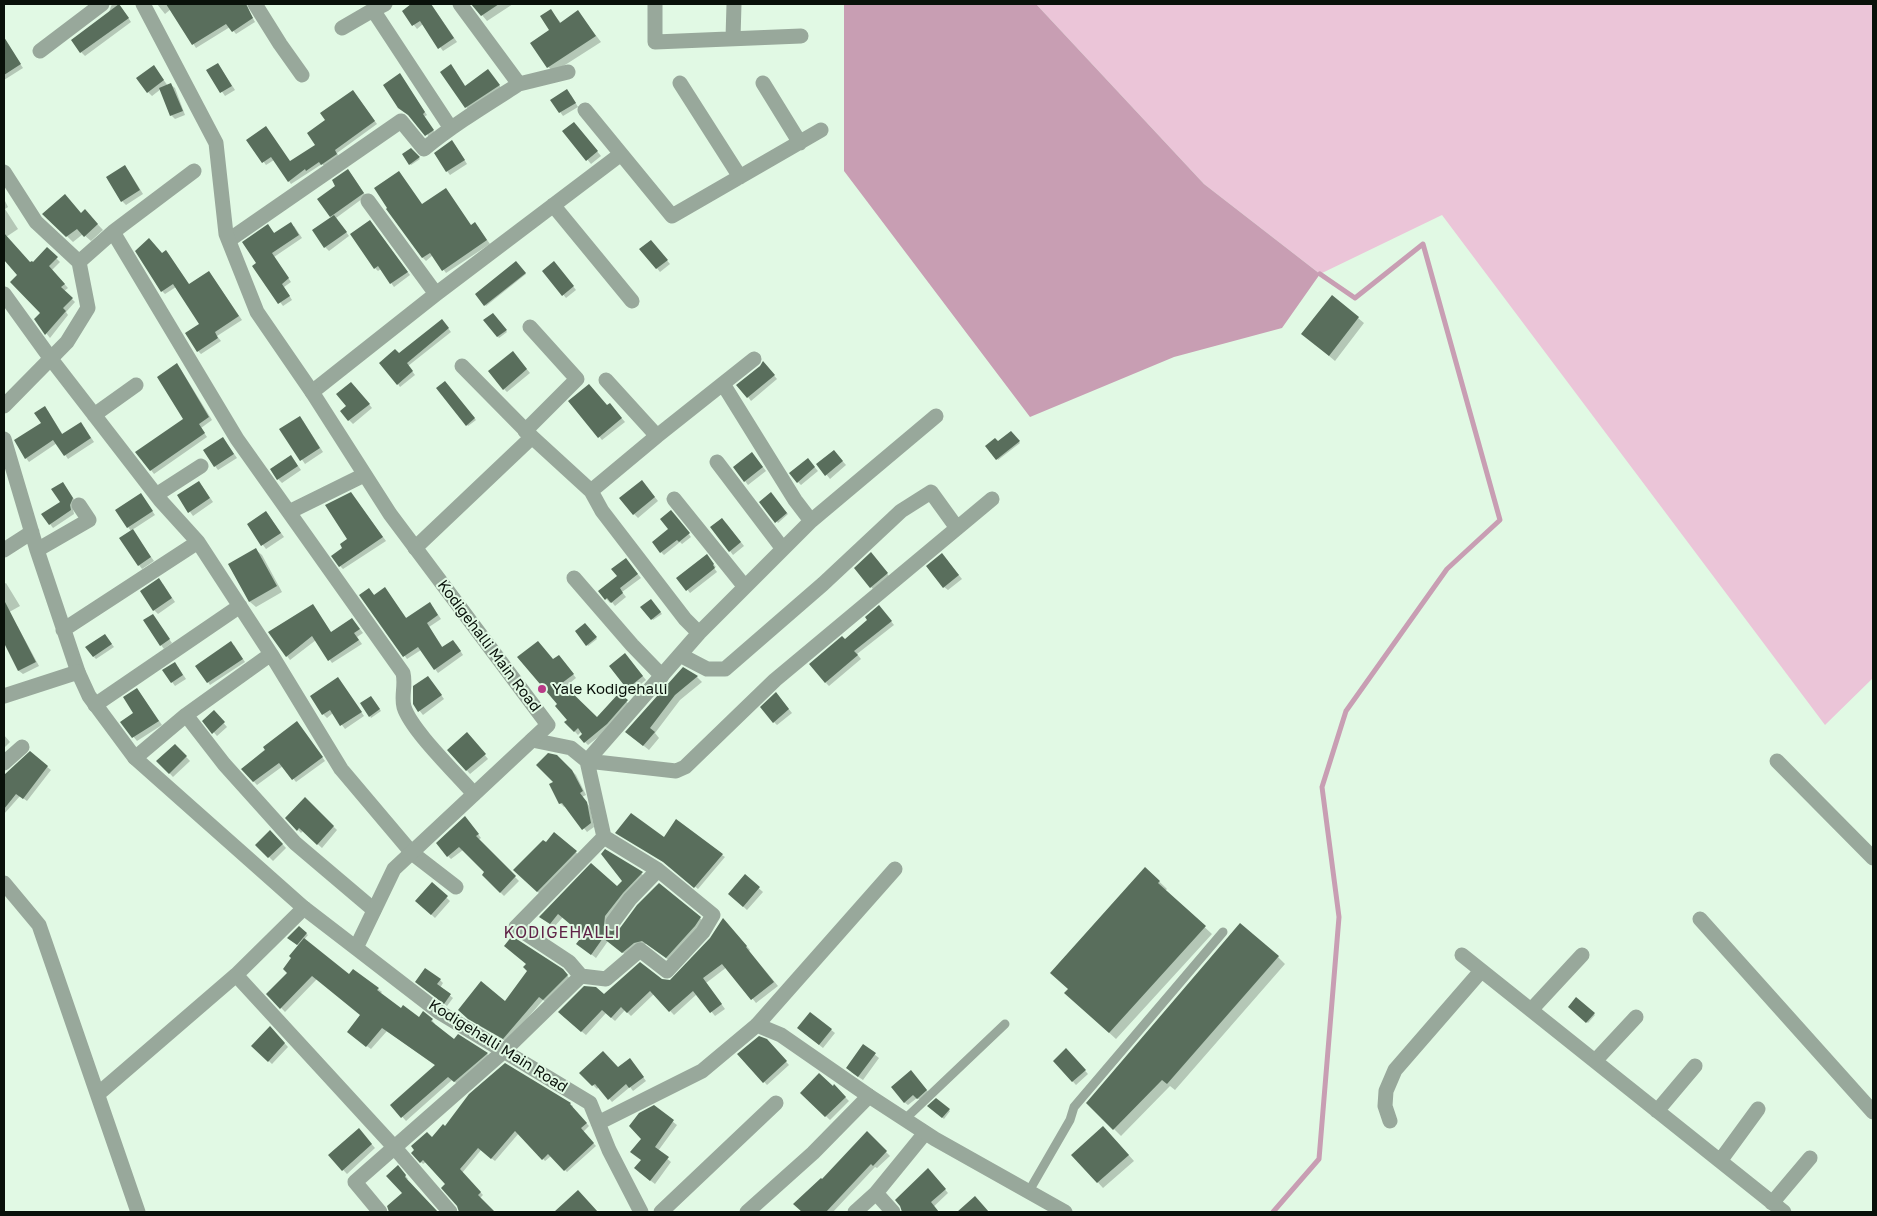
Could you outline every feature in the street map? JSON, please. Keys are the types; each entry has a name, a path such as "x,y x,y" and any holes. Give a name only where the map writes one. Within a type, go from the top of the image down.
{"street":[{"path":"40,51 102,4"},
{"name":"Kodigehalli Main Road","path":"143,4 216,143 226,234 257,312 312,392 364,475 415,548 548,725 394,869 356,948 439,1012 590,1103 609,1150 641,1212"},
{"path":"255,4 302,75"},
{"path":"460,4 518,84"},
{"path":"655,4 655,42 801,36"},
{"path":"733,38 734,4"},
{"path":"342,28 379,7 450,127"},
{"path":"229,240 402,120 424,149 450,127 461,122 518,84 568,72"},
{"path":"680,83 740,177"},
{"path":"762,83 800,143"},
{"path":"585,110 672,216 821,130"},
{"path":"312,392 436,294 622,154"},
{"path":"79,262 113,232 194,170"},
{"path":"4,172 36,222 79,262 88,308 67,342 4,406"},
{"path":"368,201 436,294"},
{"path":"553,205 632,301"},
{"path":"113,232 237,439 403,673 405,682 403,693 404,706 410,721 474,794"},
{"path":"4,294 156,496 198,542 271,654 341,769 412,853 456,887"},
{"path":"415,548 529,434 577,379 530,327"},
{"path":"591,491 754,359"},
{"path":"462,366 529,434 591,491 602,511 685,619 699,633"},
{"path":"606,380 657,436"},
{"path":"723,384 795,500 811,521"},
{"path":"94,415 136,385"},
{"path":"587,761 699,633 811,521 936,416"},
{"path":"4,439 63,630 78,672 95,705 135,758 304,908 356,948"},
{"path":"717,462 783,549"},
{"path":"156,496 201,466"},
{"path":"289,512 364,475"},
{"path":"680,655 707,669 725,669 816,591 901,512 931,492 957,528"},
{"path":"674,499 745,587"},
{"path":"532,740 571,748 587,761 676,771 685,767 775,680 992,499"},
{"path":"37,550 89,520 79,505"},
{"path":"4,550 32,532"},
{"path":"63,630 198,542"},
{"path":"574,578 632,645 662,676"},
{"path":"95,705 240,606"},
{"path":"135,758 186,715 271,654"},
{"path":"4,696 78,672"},
{"path":"186,715 224,764 295,843 374,910"},
{"path":"4,763 22,747"},
{"path":"587,761 604,837 658,870 714,915 703,932 666,971 640,950 606,979 581,976 569,962 516,927 604,837"},
{"path":"1777,761 1873,858"},
{"path":"598,1123 702,1070 757,1025 895,869"},
{"path":"613,922 630,899 658,870"},
{"path":"4,883 39,925 138,1212"},
{"path":"98,1094 236,975 304,908"},
{"path":"1700,919 1873,1112"},
{"path":"1462,955 1778,1208 1810,1158"},
{"path":"1531,1010 1582,955"},
{"path":"1390,1120 1385,1106 1386,1090 1396,1070 1482,971"},
{"path":"236,975 395,1148 450,1212"},
{"path":"380,1212 355,1182 504,1051 581,976"},
{"path":"1595,1061 1636,1017"},
{"path":"757,1025 782,1035 868,1096 925,1133 1065,1212"},
{"path":"1657,1111 1694,1066"},
{"path":"747,1212 813,1153 868,1096"},
{"path":"661,1212 776,1103"},
{"path":"1720,1161 1758,1109"},
{"path":"855,1212 876,1193 925,1133"},
{"path":"876,1193 893,1212"}],"lane":[{"path":"1029,1191 1070,1120 1074,1107 1223,932"},
{"path":"905,1119 1005,1024"}],"shaded area":[{"path":"844,4 1036,4 1204,184 1320,274 1282,328 1174,357 1030,417 844,171"},
{"path":"1036,4 1873,4 1873,678 1825,725 1442,215 1320,274 1204,184"}],"building":[{"path":"119,4 129,18 80,53 71,40"},
{"path":"166,4 246,4 253,18 232,32 226,24 192,45"},
{"path":"411,4 431,4 454,38 438,49 420,21 412,26 402,11"},
{"path":"471,4 499,4 481,16"},
{"path":"551,9 560,23 578,10 596,36 547,68 530,43 549,30 540,16"},
{"path":"4,37 21,64 4,75"},
{"path":"218,63 232,86 220,93 206,70"},
{"path":"451,64 465,86 488,69 500,85 465,108 440,72"},
{"path":"154,65 164,80 147,93 136,78"},
{"path":"400,73 434,130 425,136 408,115 398,108 383,85"},
{"path":"171,83 183,111 170,116 159,88"},
{"path":"567,89 576,103 559,113 550,100"},
{"path":"353,90 375,121 335,150 337,154 321,165 319,162 306,171 305,169 288,182 271,157 262,163 246,140 266,126 290,161 315,145 307,133 325,120 320,113"},
{"path":"574,122 598,151 586,161 562,131"},
{"path":"452,140 465,160 446,172 434,153"},
{"path":"411,148 420,157 409,165 402,154"},
{"path":"125,165 140,190 121,202 106,177"},
{"path":"348,169 364,193 330,217 317,199 335,186 332,180"},
{"path":"399,171 422,204 446,188 471,225 475,222 487,240 442,271 430,253 422,258 386,209 374,188"},
{"path":"65,194 81,213 85,209 98,224 84,237 77,229 66,237 42,214"},
{"path":"334,215 347,232 324,248 312,230"},
{"path":"370,220 408,272 390,284 378,266 374,269 350,234"},
{"path":"291,222 299,235 272,253 289,278 282,284 290,296 278,304 252,266 256,263 242,242 268,224 274,233"},
{"path":"4,233 30,262 33,262 47,247 58,257 49,266 65,284 61,287 73,298 63,308 66,311 45,335 34,319 40,313 10,282 17,275 4,260"},
{"path":"149,238 162,253 166,250 189,284 209,271 239,316 215,332 218,338 197,352 185,333 199,324 173,284 161,292 135,251"},
{"path":"651,240 668,260 656,269 639,249"},
{"path":"516,261 526,273 484,306 475,294"},
{"path":"554,261 574,286 562,296 542,271"},
{"path":"1332,295 1359,317 1329,356 1301,334"},
{"path":"493,313 507,330 497,337 483,320"},
{"path":"442,319 449,328 407,363 413,371 397,385 379,363 395,349 399,353"},
{"path":"513,351 527,369 503,390 488,371"},
{"path":"763,361 775,375 747,398 736,385 760,366"},
{"path":"177,363 209,417 199,424 205,433 150,471 135,452 183,419 157,377"},
{"path":"445,381 475,418 466,426 436,388"},
{"path":"351,382 370,404 348,421 340,411 346,406 336,394"},
{"path":"589,384 607,405 610,403 622,418 598,438 568,401"},
{"path":"45,406 62,434 81,422 91,438 64,456 53,440 25,459 14,440 41,423 34,413"},
{"path":"300,416 320,448 300,461 279,429"},
{"path":"1011,431 1020,441 996,460 985,446 995,438 998,441"},
{"path":"223,437 234,454 214,467 203,450"},
{"path":"834,450 843,461 825,476 816,464"},
{"path":"752,452 763,467 744,482 733,467"},
{"path":"291,455 298,466 277,480 270,469"},
{"path":"808,458 815,467 797,483 789,473"},
{"path":"642,480 655,497 633,515 619,498"},
{"path":"199,481 210,498 188,513 177,495"},
{"path":"63,482 73,498 70,505 71,510 49,525 41,514 60,502 51,489"},
{"path":"351,492 383,537 339,567 331,556 342,548 340,544 347,539 325,505"},
{"path":"771,492 787,513 775,523 759,502"},
{"path":"141,493 153,511 127,528 115,510"},
{"path":"671,510 690,533 660,553 652,542 668,529 660,519"},
{"path":"266,511 281,533 261,546 247,524"},
{"path":"722,518 741,542 729,552 710,527"},
{"path":"133,529 151,557 138,566 119,538"},
{"path":"256,548 277,586 249,602 228,564"},
{"path":"871,552 888,573 870,588 854,568"},
{"path":"942,553 959,575 943,588 926,566"},
{"path":"707,554 715,568 686,591 676,578"},
{"path":"626,558 638,574 620,588 623,593 611,603 607,598 605,600 598,591 617,576 611,569"},
{"path":"159,578 172,598 153,611 140,591"},
{"path":"385,587 406,618 430,602 438,615 427,623 442,647 453,640 461,651 434,670 418,647 403,657 359,595 369,588 374,595"},
{"path":"651,599 661,612 651,620 640,607"},
{"path":"4,600 36,662 18,671 4,643"},
{"path":"313,604 331,632 352,618 360,629 354,633 359,640 328,661 312,636 286,657 268,632"},
{"path":"879,605 892,621 854,651 858,655 825,683 809,664 842,636 845,639 867,620 865,617"},
{"path":"153,614 170,639 160,646 143,620"},
{"path":"585,623 597,637 586,646 575,631"},
{"path":"105,634 112,644 93,657 85,647"},
{"path":"231,641 243,659 207,683 195,666"},
{"path":"538,641 553,659 559,655 574,674 562,683 597,717 619,693 628,700 607,724 584,743 579,737 582,734 578,728 574,732 564,722 567,720 555,706 557,704 517,657"},
{"path":"625,653 643,676 627,689 609,666"},
{"path":"175,662 183,675 171,683 162,670"},
{"path":"683,667 698,676 675,695 650,728 655,732 643,746 625,732"},
{"path":"428,676 442,695 418,712 413,704 413,686"},
{"path":"338,677 362,712 340,726 330,710 322,715 310,696"},
{"path":"137,688 159,721 132,738 120,722 133,713 123,697"},
{"path":"776,692 789,709 773,723 760,707"},
{"path":"371,696 380,709 369,717 360,703"},
{"path":"214,710 225,722 212,734 202,721"},
{"path":"297,721 323,757 292,780 279,763 253,782 241,769 265,750 263,747"},
{"path":"467,732 486,754 466,771 447,750"},
{"path":"175,744 187,756 169,774 156,761"},
{"path":"30,751 48,766 23,799 16,794 4,809 4,775"},
{"path":"548,753 557,755 572,770 583,791 580,793 587,802 591,823 582,830 562,803 559,804 549,784 553,782 536,765"},
{"path":"305,797 334,826 317,845 299,828 297,831 285,818"},
{"path":"631,813 664,837 676,819 723,854 694,888 663,862 615,833"},
{"path":"465,816 479,834 476,836 516,876 500,893 482,875 484,872 459,847 447,857 436,843"},
{"path":"270,830 283,844 268,858 255,845"},
{"path":"554,832 577,851 537,892 513,870 543,840 546,842"},
{"path":"605,849 643,872 605,916 604,925 608,930 612,931 620,928 637,905 659,883 701,917 666,958 642,941 634,943 622,953 603,938 591,955 576,944 583,935 558,914 550,924 539,917 591,863 617,886 622,881 601,854"},
{"path":"1145,867 1160,881 1158,883 1206,926 1109,1033 1064,993 1068,989 1050,973"},
{"path":"745,874 760,887 743,907 728,894"},
{"path":"432,882 448,896 431,915 415,901"},
{"path":"723,918 774,982 751,1000 722,964 703,978 722,1004 710,1013 693,991 669,1012 650,991 627,1013 621,1007 611,1018 602,1010 581,1032 558,1012 584,986 596,987 604,994 640,962 662,979 670,980 710,938"},
{"path":"1240,923 1279,956 1167,1084 1162,1080 1113,1130 1086,1103"},
{"path":"299,926 307,933 297,945 287,938"},
{"path":"512,936 563,969 568,975 543,1000 539,997 503,1039 468,1019 458,1010 481,981 505,1001 527,971 523,967 526,964 504,946"},
{"path":"304,938 349,974 353,969 379,988 377,990 401,1008 403,1005 419,1017 423,1011 433,1019 431,1021 454,1039 458,1034 488,1053 454,1082 448,1077 401,1118 390,1105 435,1065 382,1028 366,1047 347,1032 360,1015 312,976 280,1009 266,994 287,973 283,969 291,958 289,956"},
{"path":"425,968 441,979 437,984 451,994 444,1004 415,982"},
{"path":"1576,997 1595,1013 1586,1023 1568,1007"},
{"path":"810,1012 832,1029 819,1045 797,1028"},
{"path":"270,1026 285,1043 268,1062 251,1046"},
{"path":"759,1036 767,1039 787,1061 763,1083 737,1054"},
{"path":"863,1044 876,1053 858,1077 846,1068"},
{"path":"1066,1048 1086,1070 1072,1082 1053,1061"},
{"path":"603,1051 618,1067 630,1058 644,1077 629,1088 626,1084 608,1100 595,1084 592,1086 579,1073"},
{"path":"505,1063 571,1103 587,1123 581,1128 594,1143 564,1171 548,1154 542,1160 515,1131 491,1159 478,1148 460,1169 481,1192 478,1195 495,1212 459,1212 457,1206 441,1188 445,1184 423,1160 420,1163 411,1153 414,1150 411,1146 427,1132 432,1137 443,1124 445,1126 469,1094"},
{"path":"911,1070 927,1090 917,1099 913,1095 904,1103 891,1087"},
{"path":"819,1073 833,1086 834,1084 846,1097 825,1117 800,1093"},
{"path":"936,1098 950,1109 942,1118 927,1106"},
{"path":"654,1105 674,1120 655,1147 669,1157 650,1181 634,1168 641,1160 630,1152 641,1139 629,1126 639,1113"},
{"path":"1103,1126 1129,1155 1097,1183 1071,1155"},
{"path":"359,1128 372,1144 342,1171 328,1155"},
{"path":"867,1131 887,1151 873,1166 871,1164 826,1212 802,1212 793,1204 822,1179"},
{"path":"398,1165 406,1175 405,1177 438,1212 389,1212 387,1206 402,1193 386,1176"},
{"path":"928,1168 946,1189 931,1202 939,1212 902,1212 895,1200"},
{"path":"578,1190 598,1212 554,1212"},
{"path":"975,1196 989,1212 957,1212"}],"waterway":[{"path":"1273,1212 1319,1159 1339,917 1322,787 1346,711 1447,569 1500,520 1423,244 1355,298 1320,274"}],"place":[{"name":"Yale Kodigehalli","path":"542,689"}],"district":[{"name":"KODIGEHALLI","path":"562,933"}]}
